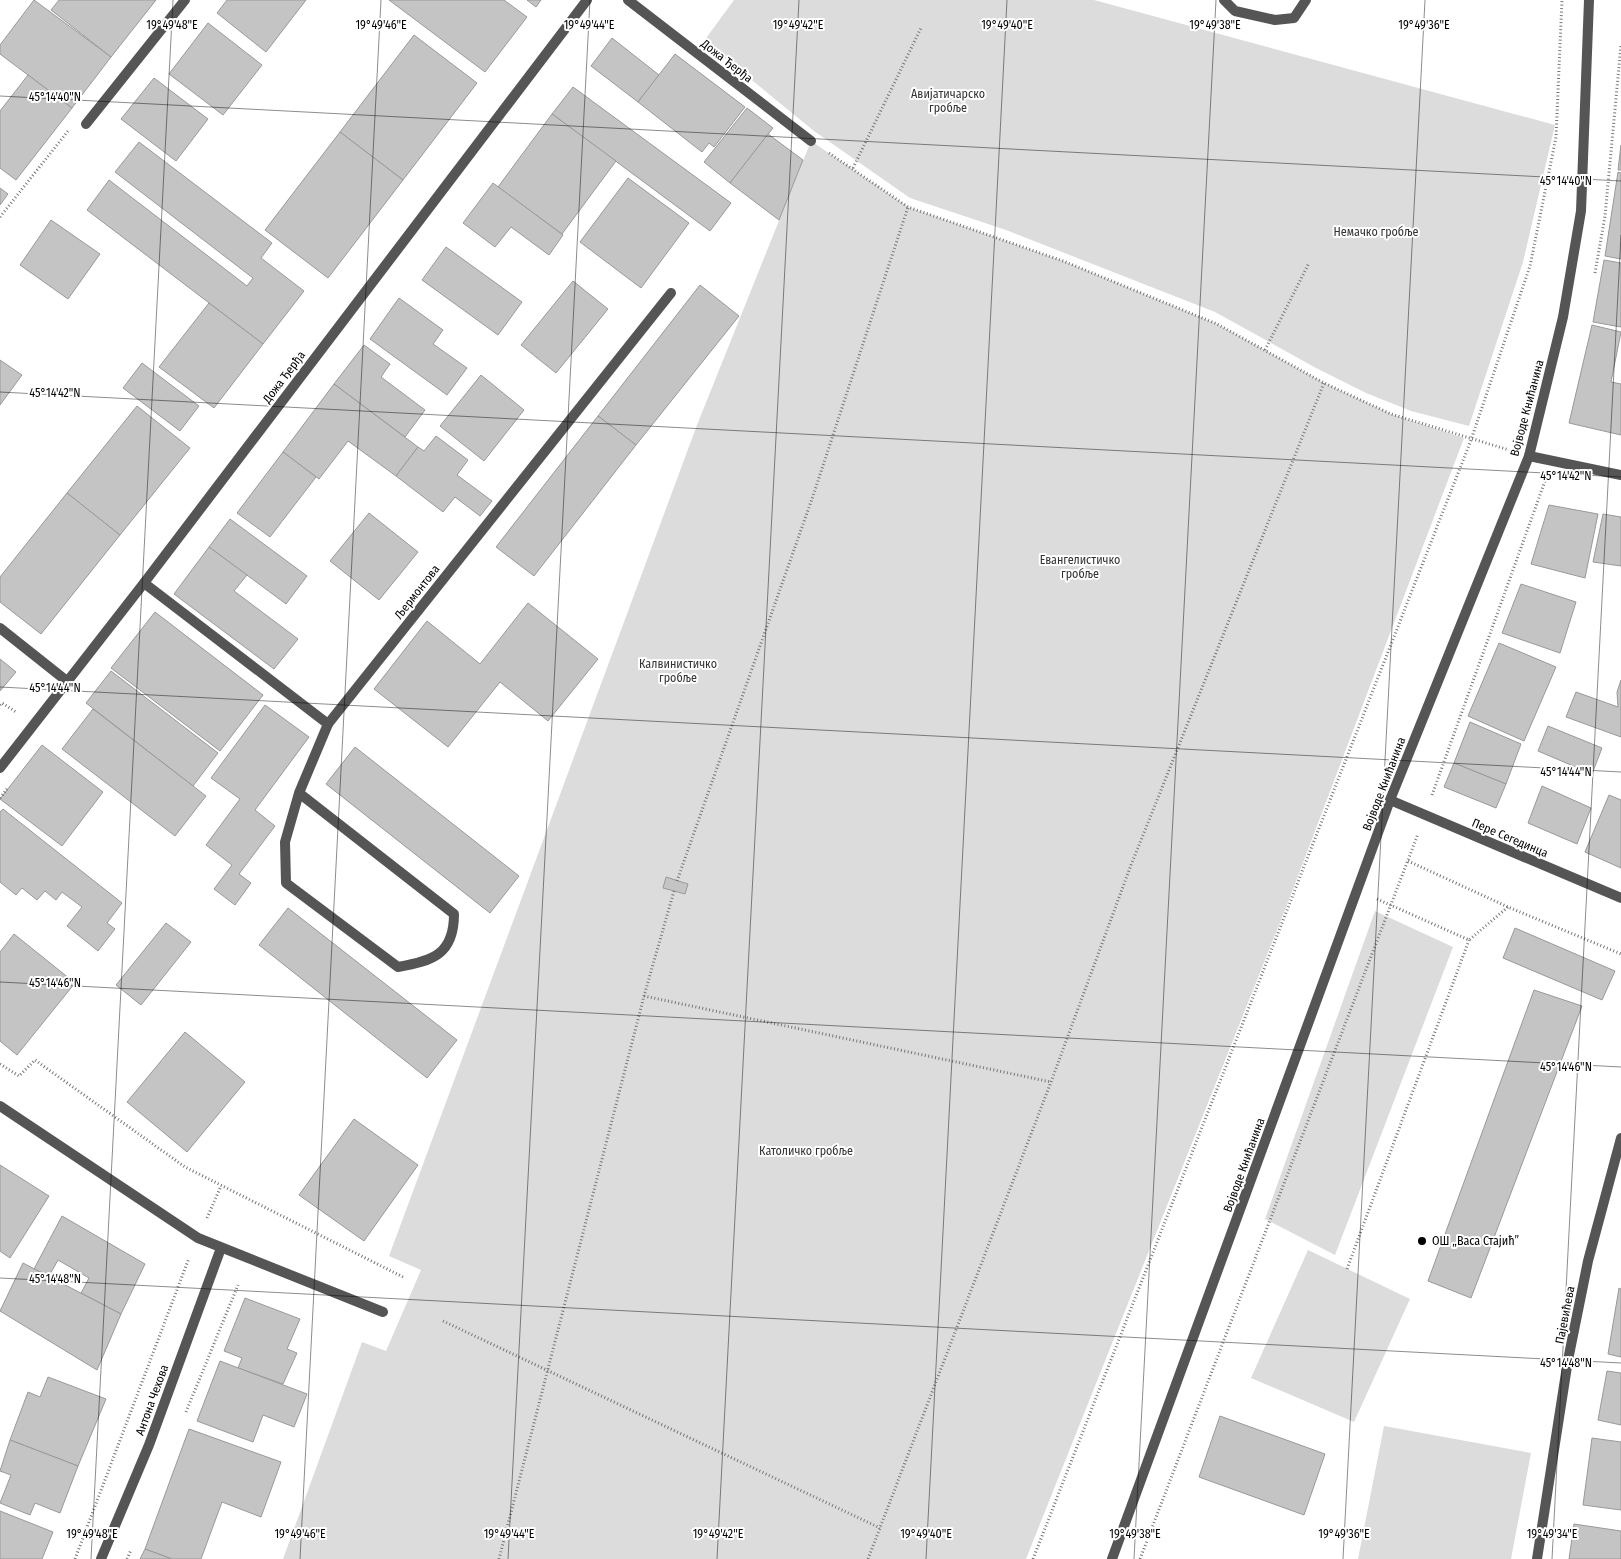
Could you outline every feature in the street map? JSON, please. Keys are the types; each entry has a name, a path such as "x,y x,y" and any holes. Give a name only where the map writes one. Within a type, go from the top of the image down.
{"street":[{"path":"86,124 185,0"},
{"name":"Дожа Ђерђа","path":"0,768 144,583 586,0"},
{"name":"Дожа Ђерђа","path":"628,0 810,141"},
{"path":"1224,0 1235,11 1276,20 1294,18 1306,0"},
{"name":"Војводе Книћанина","path":"1112,1559 1390,800 1529,456 1563,317 1581,211 1589,0"},
{"name":"Љермонтова","path":"299,793 454,914 454,930 446,946 428,962 398,966 286,883 285,842 299,793 328,724 671,293"},
{"path":"1529,456 1621,475"},
{"path":"144,583 328,724"},
{"path":"0,628 68,682"},
{"name":"Пере Сегединца","path":"1390,800 1621,898"},
{"path":"0,1106 198,1238 383,1312"},
{"name":"Пајевићева","path":"1537,1559 1570,1351 1588,1261 1621,1138"},
{"name":"Антона Чехова","path":"101,1559 149,1445 222,1248"}],"path":[{"path":"1033,1559 1471,440 1530,266 1556,137 1562,0"},
{"path":"853,168 920,28"},
{"path":"0,217 78,118 86,124"},
{"path":"810,141 853,168 908,207 1063,261 1217,324 1324,383 1391,414 1471,440 1529,456"},
{"path":"677,881 813,496 908,207"},
{"path":"1265,350 1309,263"},
{"path":"868,1559 1051,1082 1131,865 1324,383"},
{"path":"1408,860 1508,907 1621,954"},
{"path":"499,1559 644,996 674,891"},
{"path":"1373,897 1469,940"},
{"path":"1347,1269 1469,940 1508,907"},
{"path":"644,996 1051,1082"},
{"path":"0,1064 19,1076 35,1060 186,1167 403,1277"},
{"path":"75,1559 185,1268"},
{"path":"443,1321 547,1372 880,1528"}],"green space":[{"name":"Немачко гробље","path":"734,0 1094,0 1555,125 1523,262 1469,426 1411,411 1366,393 1316,368 1215,312 1006,230 910,198 814,131 704,41"},
{"path":"811,141 908,207 1063,261 1217,324 1324,383 1391,414 1464,438 1287,905 1026,1559 283,1559 362,1342 386,1351 421,1270 389,1256 697,425"},
{"path":"1375,911 1453,947 1335,1255 1265,1219"},
{"path":"1308,1250 1410,1299 1354,1422 1251,1378"},
{"path":"1384,1426 1531,1453 1511,1559 1358,1559"}],"building":[{"path":"34,0 111,57 72,108 0,54 0,45"},
{"path":"59,0 156,0 111,57 51,10"},
{"path":"227,0 306,0 266,52 217,13"},
{"path":"389,0 504,0 527,17 485,72"},
{"path":"527,0 541,0 536,7"},
{"path":"208,23 262,65 223,115 169,74"},
{"path":"414,35 477,83 403,180 340,132"},
{"path":"612,38 659,75 638,102 591,66"},
{"path":"675,54 745,107 714,147 709,143 702,152 638,102"},
{"path":"28,75 72,108 16,180 0,168 0,111"},
{"path":"154,78 208,119 176,161 121,119"},
{"path":"573,87 731,203 710,231 552,114"},
{"path":"747,108 773,128 730,183 704,162"},
{"path":"552,114 616,161 562,234 498,187"},
{"path":"340,132 403,180 328,278 265,230"},
{"path":"768,134 803,160 779,220 730,183"},
{"path":"139,142 272,243 261,258 304,291 263,344 87,210 109,180 247,286 253,278 115,172"},
{"path":"1621,145 1621,170 1618,170"},
{"path":"1618,172 1621,173 1621,259 1605,256"},
{"path":"628,178 689,223 641,288 580,242"},
{"path":"493,183 563,235 549,255 511,227 495,247 463,223"},
{"path":"0,188 8,194 0,205"},
{"path":"51,220 100,254 68,299 20,265"},
{"path":"446,247 522,302 498,335 422,280"},
{"path":"1604,260 1621,263 1621,327 1593,322"},
{"path":"573,281 608,309 556,373 521,345"},
{"path":"700,285 739,316 636,445 598,416"},
{"path":"399,298 443,330 433,344 467,368 447,395 370,339"},
{"path":"209,303 263,344 214,408 159,367"},
{"path":"1592,325 1621,332 1611,382 1621,384 1621,435 1569,423"},
{"path":"364,345 390,364 381,377 425,410 405,437 334,384"},
{"path":"0,360 22,375 0,405"},
{"path":"142,363 199,406 180,431 123,388"},
{"path":"481,375 524,410 484,461 440,426"},
{"path":"334,384 418,447 396,476 348,441 319,479 283,452"},
{"path":"137,406 190,448 120,535 67,493"},
{"path":"598,416 636,445 534,576 496,547"},
{"path":"436,436 468,460 457,475 492,501 480,516 455,497 443,512 396,476 418,447 424,451"},
{"path":"283,452 316,477 270,537 237,513"},
{"path":"67,493 120,535 41,634 0,602 0,577"},
{"path":"1549,505 1598,514 1585,578 1531,564"},
{"path":"369,513 418,552 379,600 330,561"},
{"path":"1603,514 1621,517 1621,566 1593,562"},
{"path":"230,519 307,576 286,604 209,547"},
{"path":"209,547 247,575 234,591 298,639 274,669 174,594"},
{"path":"1521,584 1576,602 1560,653 1502,633"},
{"path":"528,603 598,659 548,721 500,682 448,747 374,689 427,621 480,664"},
{"path":"155,612 263,695 220,751 111,668"},
{"path":"1499,643 1556,667 1524,741 1468,716"},
{"path":"0,659 16,672 0,691"},
{"path":"111,671 218,753 193,786 86,703"},
{"path":"1621,680 1621,737 1566,717 1576,692 1618,707 1617,692"},
{"path":"265,705 309,737 255,810 275,826 239,874 251,883 235,905 214,889 232,865 206,845 240,799 211,778"},
{"path":"93,709 206,796 175,836 62,749"},
{"path":"1470,722 1521,744 1506,784 1454,763"},
{"path":"1548,726 1602,748 1592,774 1538,751"},
{"path":"42,745 103,792 62,846 0,799"},
{"path":"355,747 519,876 490,913 326,784"},
{"path":"1454,763 1506,784 1496,808 1444,787"},
{"path":"1542,786 1591,808 1577,844 1528,823"},
{"path":"1609,795 1621,800 1621,868 1585,852"},
{"path":"3,809 122,903 107,923 115,929 98,951 67,926 82,907 62,892 56,900 45,891 37,900 22,888 16,895 0,882 0,812"},
{"path":"666,877 688,884 685,894 663,888"},
{"path":"288,908 457,1040 427,1078 259,945"},
{"path":"166,923 191,942 141,1005 116,985"},
{"path":"1515,928 1615,971 1602,1000 1503,958"},
{"path":"14,934 75,983 17,1055 0,1041 0,952"},
{"path":"1534,990 1582,1006 1471,1298 1428,1281"},
{"path":"185,1032 245,1082 187,1152 127,1102"},
{"path":"354,1119 418,1165 364,1241 299,1195"},
{"path":"0,1165 49,1196 10,1258 0,1251"},
{"path":"62,1216 145,1264 121,1314 81,1293 89,1278 58,1260 49,1276 34,1269"},
{"path":"23,1263 121,1314 97,1370 0,1311"},
{"path":"1619,1288 1621,1289 1621,1357 1608,1354"},
{"path":"245,1298 300,1319 287,1349 297,1353 283,1384 238,1368 242,1358 224,1351"},
{"path":"220,1361 307,1394 294,1427 263,1415 253,1442 197,1421"},
{"path":"1607,1371 1621,1373 1621,1425 1598,1420"},
{"path":"48,1377 106,1399 78,1466 10,1440 28,1392 40,1397"},
{"path":"1220,1416 1325,1454 1304,1515 1199,1477"},
{"path":"189,1429 281,1462 261,1517 222,1502 201,1559 172,1559 145,1549"},
{"path":"1592,1438 1621,1442 1621,1510 1583,1505"},
{"path":"10,1440 78,1466 60,1513 35,1503 30,1515 0,1503 11,1475 0,1471"},
{"path":"0,1511 53,1532 42,1559 0,1559"},
{"path":"1574,1524 1621,1531 1621,1559 1569,1559"},
{"path":"145,1549 172,1559 140,1559"}],"place":[{"name":"ОШ „Васа Стајић”","path":"1422,1241"}],"park label":[{"name":"Авијатичарско гробље","path":"948,101"},
{"name":"Евангелистичко гробље","path":"1080,567"},
{"name":"Калвинистичко гробље","path":"678,671"},
{"name":"Католичко гробље","path":"806,1151"}]}
